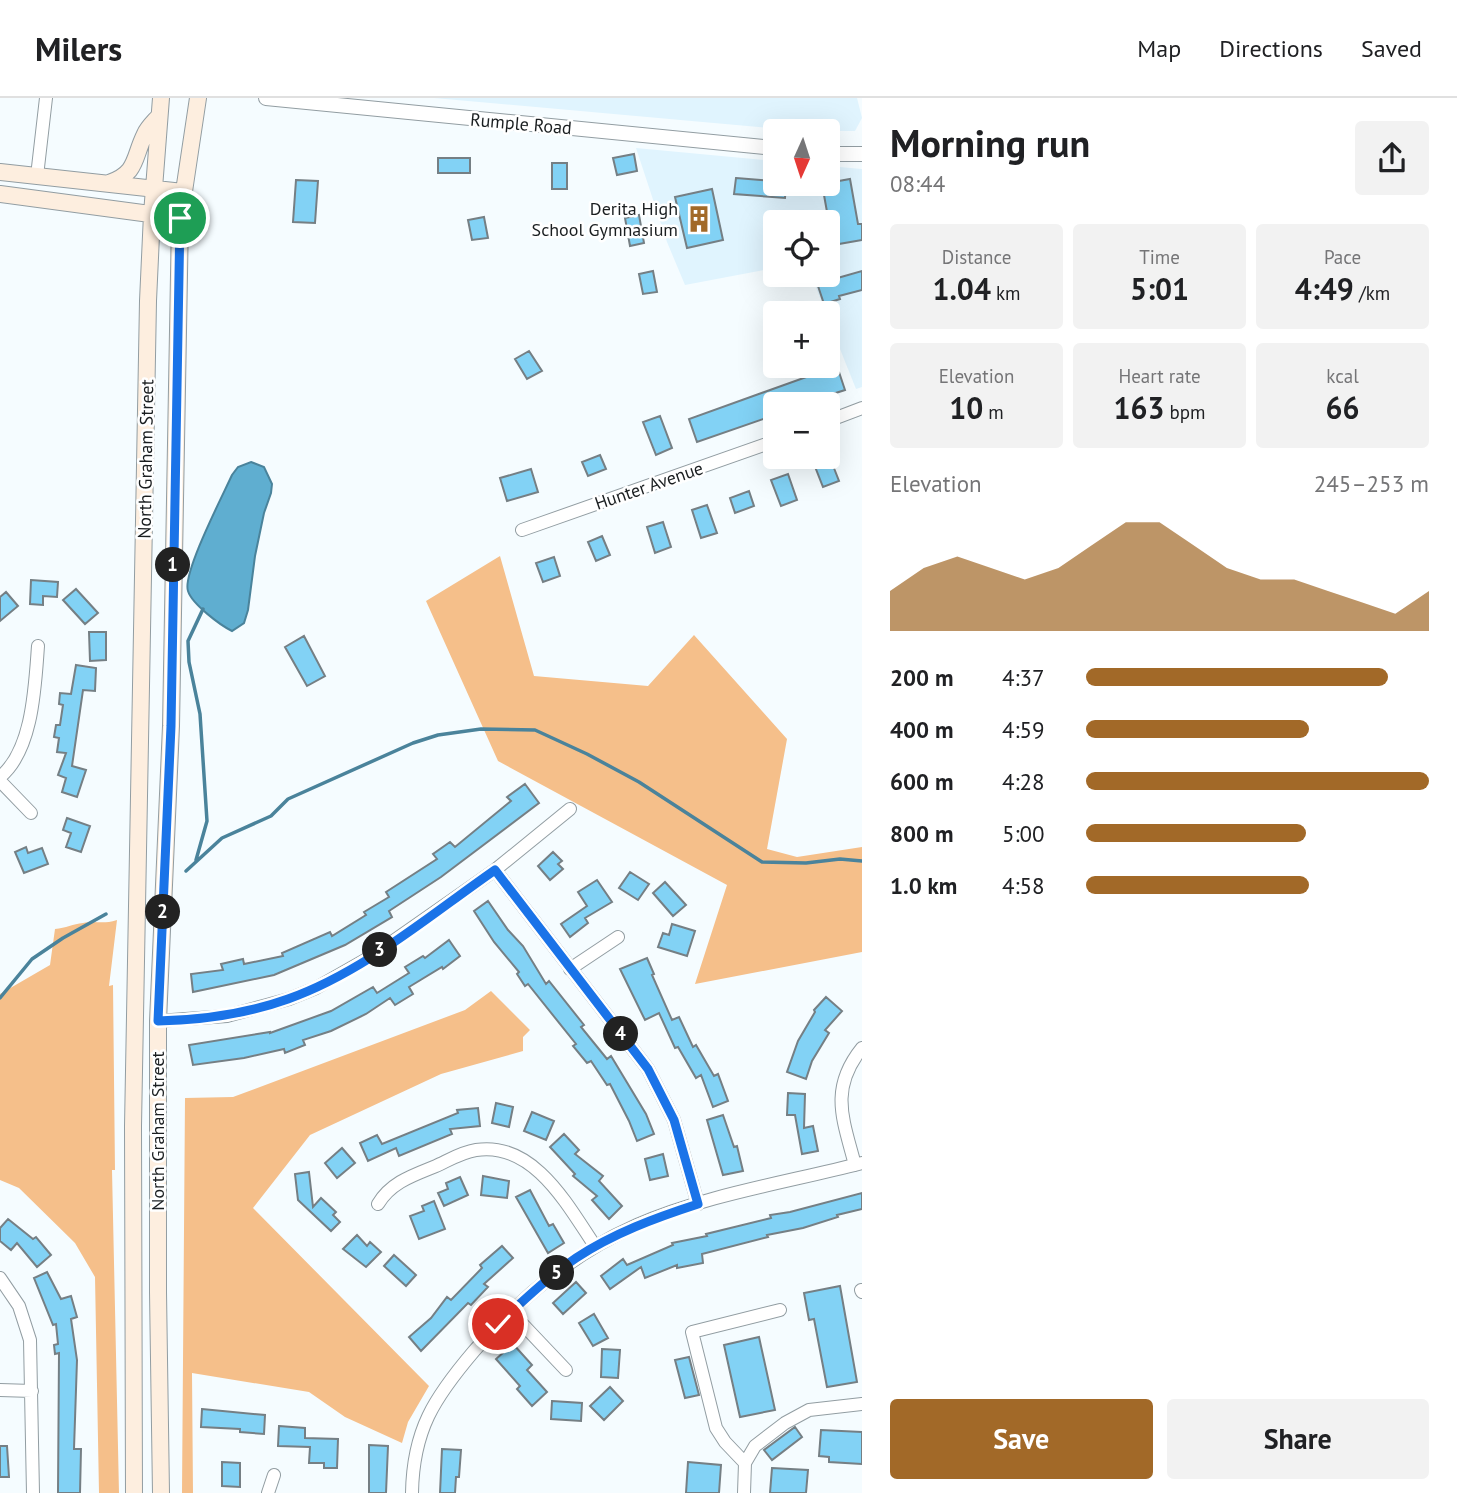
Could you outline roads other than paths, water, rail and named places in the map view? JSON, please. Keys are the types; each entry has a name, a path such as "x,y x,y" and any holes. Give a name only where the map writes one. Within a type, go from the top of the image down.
{"main road":[{"name":"North Graham Street","path":"134,1493 132,1126 152,214 162,98"},
{"name":"North Graham Street","path":"161,1493 158,1021 171,726 180,218 198,98"},
{"path":"107,183 122,178 131,170 145,132 159,116"},
{"path":"0,172 183,192"},
{"path":"0,194 180,218"}],"street":[{"path":"37,176 46,98"},
{"name":"Rumple Road","path":"266,98 763,147"},
{"path":"840,154 862,154"},
{"path":"840,416 862,408"},
{"name":"Hunter Avenue","path":"522,530 763,445"},
{"path":"31,813 0,779 13,763 26,737 38,646"},
{"path":"158,1021 227,1016 267,1006 316,988 372,956 495,870 570,809"},
{"path":"495,870 628,1042 662,1094 674,1120 698,1204"},
{"path":"570,969 618,937"},
{"path":"412,1493 414,1455 422,1427 456,1372 485,1338 556,1273 595,1246 636,1226 698,1204 858,1164 843,1122 840,1096 847,1069 862,1048"},
{"path":"378,1204 383,1195 399,1182 465,1153 486,1149 504,1151 520,1157 544,1176 595,1246"},
{"path":"0,1278 12,1292 30,1340 33,1493"},
{"path":"745,1463 716,1428 692,1332 780,1310"},
{"path":"512,1312 566,1370"},
{"path":"0,1390 32,1391"},
{"path":"744,1493 745,1463 755,1446 799,1414 825,1407 862,1404"},
{"path":"268,1493 274,1475"}],"water":[{"path":"251,462 264,467 272,484 271,493 255,556 248,610 244,623 232,631 195,602 188,591 188,582 197,552 232,475 238,467"}],"waterway":[{"path":"196,860 207,821 200,714 189,662 188,641 203,609"},
{"path":"186,871 222,838 271,816 288,799 413,743 438,735 481,729 535,730 587,754 639,782 762,862 806,863 840,859 862,861"},
{"path":"0,998 32,959 106,914"}],"place":[{"name":"Derita High School Gymnasium","path":"699,219"}]}
